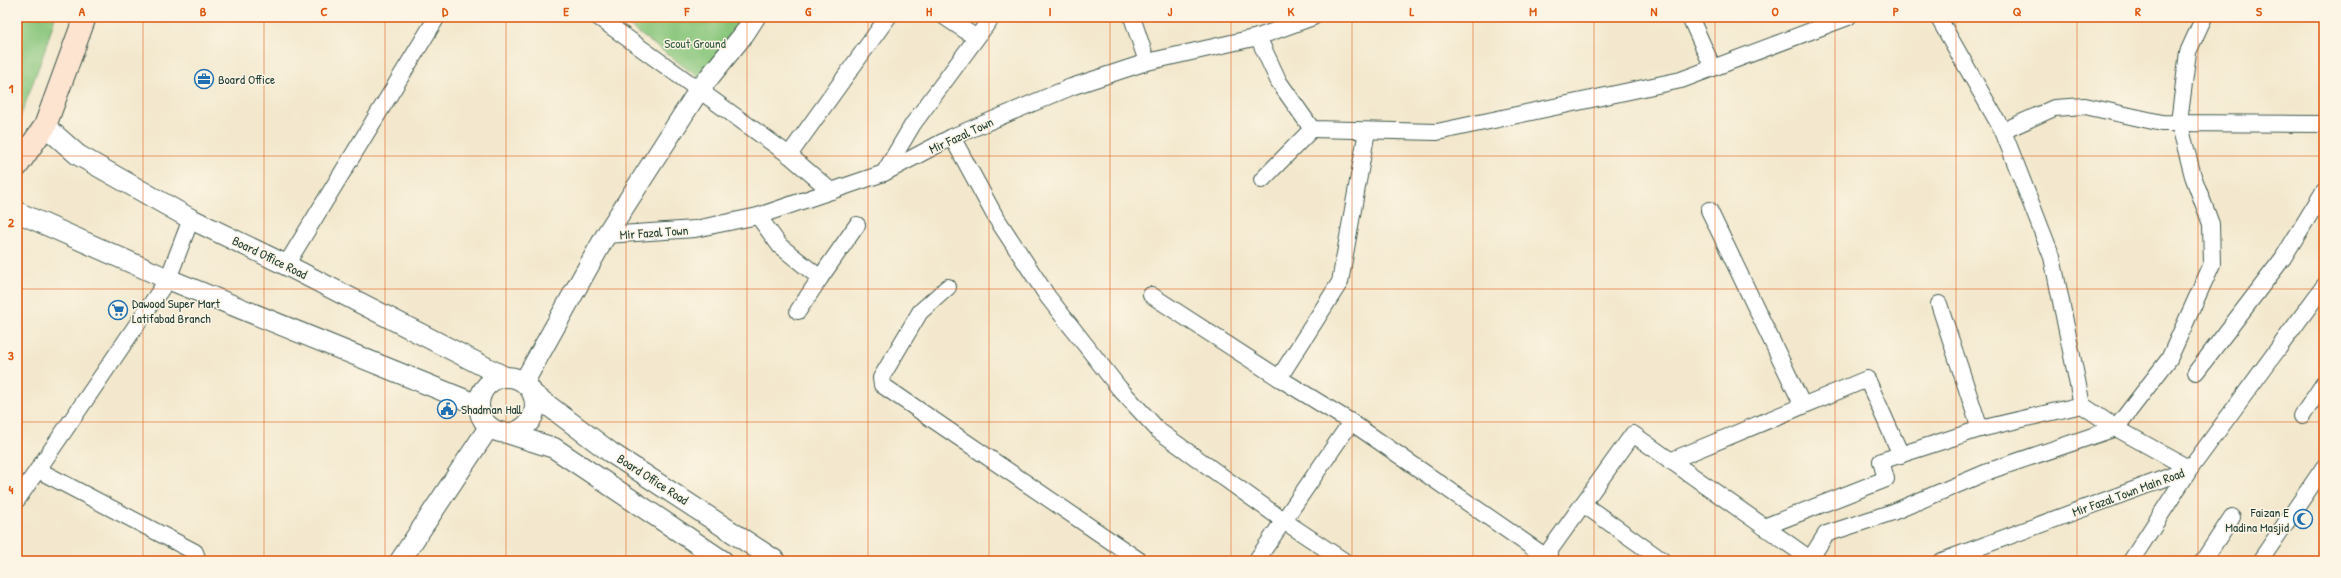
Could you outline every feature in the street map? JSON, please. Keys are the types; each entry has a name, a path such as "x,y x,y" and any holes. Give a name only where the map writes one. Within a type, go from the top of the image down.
{"main road":[{"path":"17,166 45,126 85,17"}],"street":[{"path":"286,265 437,17"},
{"path":"598,17 790,155 831,191"},
{"path":"529,388 606,235 699,90 744,34 755,17"},
{"path":"790,155 888,17"},
{"path":"946,17 975,37"},
{"path":"884,173 913,124 975,37 992,17"},
{"path":"1132,17 1147,62"},
{"name":"Mir Fazal Town","path":"606,235 695,229 758,216 884,173 952,137 1071,87 1147,62 1258,37 1313,17"},
{"path":"1690,17 1713,68"},
{"path":"1262,180 1312,130 1437,132 1681,80 1848,17"},
{"path":"1938,17 2003,131 2052,257 2082,405 2116,428 2190,469 2131,561"},
{"path":"1151,295 1279,378 1351,422 1546,559 1633,434 1809,560 1826,534 1893,512 1992,470 2116,428 2169,359 2212,264 2211,224 2193,176 2180,122 2188,52 2204,17"},
{"path":"1258,37 1279,82 1312,130"},
{"path":"2003,131 2054,108 2085,106 2162,123 2180,122 2321,129"},
{"name":"Board Office Road","path":"45,126 78,154 191,219 286,265 503,376"},
{"path":"1279,378 1340,282 1367,131"},
{"path":"952,137 995,216 1048,297 1119,388 1159,431 1284,522 1344,561"},
{"path":"2196,372 2283,258 2324,191"},
{"path":"1709,210 1803,406"},
{"path":"17,212 168,279 478,405"},
{"path":"758,216 780,246 820,278"},
{"path":"17,500 168,279 191,219"},
{"path":"798,311 857,224"},
{"name":"Mir Fazal Town Main Road","path":"1942,561 2190,469 2324,286"},
{"path":"948,287 920,312 881,378 882,385 1140,561"},
{"path":"1939,304 1980,429"},
{"path":"510,434 518,432 532,420 536,403 529,388 503,376 492,380 480,395 478,405 482,419 489,428 501,433 510,434 554,448 723,561"},
{"path":"1670,461 1867,379 1901,455"},
{"path":"2302,416 2324,382"},
{"name":"Board Office Road","path":"529,388 610,452 776,561"},
{"path":"1764,527 1886,479 1881,461 1980,429 2082,405"},
{"path":"1256,561 1351,422"},
{"path":"400,561 489,428"},
{"path":"2260,561 2324,467"},
{"path":"38,470 195,552 198,561"},
{"path":"1583,504 1663,561"},
{"path":"2203,561 2232,517"}],"green space":[{"path":"17,17 55,17 45,50 17,126"},
{"name":"Scout Ground","path":"617,17 741,17 702,80"}],"place":[{"name":"Board Office","path":"204,79"},
{"name":"Dawood Super Mart Latifabad Branch","path":"118,310"},
{"name":"Shadman Hall","path":"447,409"},
{"name":"Faizan E Madina Masjid","path":"2303,519"}]}
